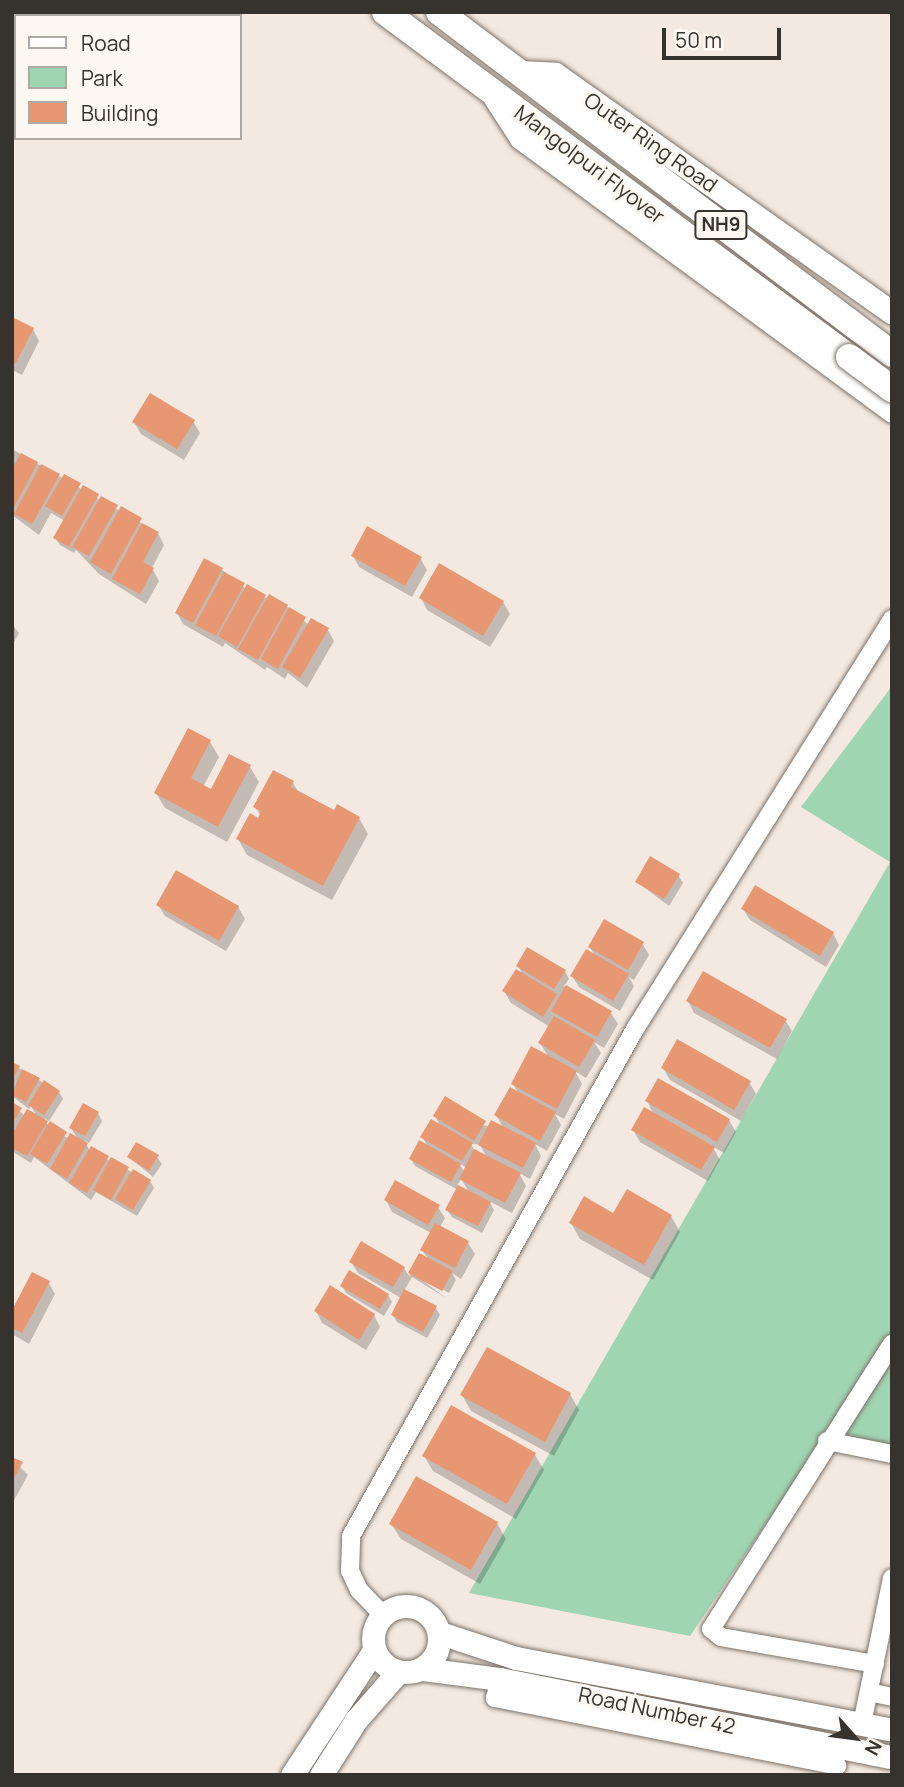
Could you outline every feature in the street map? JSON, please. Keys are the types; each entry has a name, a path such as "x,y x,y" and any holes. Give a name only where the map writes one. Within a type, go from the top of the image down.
{"highway":[{"path":"385,12 490,90"},
{"name":"NH9","path":"439,12 520,72"},
{"name":"Mangolpuri Flyover","path":"520,72 575,115 879,333 892,356"},
{"name":"Mangolpuri Flyover","path":"490,90 892,389"}],"main road":[{"name":"Outer Ring Road","path":"520,72 555,74 892,313"},
{"path":"490,90 522,138 892,411"},
{"path":"865,293 879,333"},
{"path":"843,375 864,378 892,356"},
{"path":"396,1607 421,1609 432,1617 440,1633 437,1654 423,1669 398,1672 379,1659 374,1650 373,1637 383,1615 396,1607"},
{"name":"Road Number 42","path":"440,1633 516,1658 892,1730"},
{"path":"292,1775 374,1650"},
{"name":"Road Number 42","path":"423,1669 500,1679 555,1700 838,1763 892,1757"},
{"path":"321,1775 356,1720 398,1672"}],"street":[{"path":"865,293 892,300"},
{"path":"383,1615 359,1590 350,1570 351,1536 635,1029 892,619"},
{"path":"875,1664 721,1637 711,1629 827,1441 892,1343"},
{"path":"827,1441 892,1454"},
{"path":"862,1724 892,1578"},
{"path":"869,1692 892,1696"}],"green space":[{"path":"892,686 892,1338 690,1636 469,1593 890,862 801,807"},
{"path":"892,1358 892,1445 842,1437"}],"building":[{"path":"12,317 34,328 15,364 12,363"},
{"path":"150,393 195,420 177,449 132,422"},
{"path":"21,453 38,462 12,511 12,469"},
{"path":"41,464 60,474 32,524 14,514"},
{"path":"64,474 81,483 62,516 45,506"},
{"path":"83,485 99,494 69,547 53,538"},
{"path":"101,496 118,505 89,556 72,547"},
{"path":"121,506 142,518 111,574 90,562"},
{"path":"142,523 159,532 143,562 154,568 140,594 112,579"},
{"path":"367,526 422,557 405,586 351,556"},
{"path":"204,558 223,568 193,623 175,613"},
{"path":"439,563 504,601 483,636 419,598"},
{"path":"224,572 245,583 216,636 195,625"},
{"path":"247,584 266,595 237,647 218,636"},
{"path":"269,594 288,605 258,660 238,649"},
{"path":"289,607 306,617 278,669 261,659"},
{"path":"311,618 329,628 300,678 282,667"},
{"path":"188,728 211,740 191,778 211,789 229,754 251,765 218,827 154,793"},
{"path":"273,770 294,781 291,787 334,810 337,804 360,817 323,886 236,839 250,813 258,818 261,811 253,807"},
{"path":"650,856 680,874 664,899 635,882"},
{"path":"176,870 239,906 219,941 156,905"},
{"path":"755,885 834,932 820,956 741,909"},
{"path":"604,919 644,942 628,970 588,947"},
{"path":"527,947 566,970 554,989 516,966"},
{"path":"586,949 629,974 613,1001 570,976"},
{"path":"516,969 557,994 543,1017 502,991"},
{"path":"703,971 787,1019 770,1048 686,1001"},
{"path":"566,985 612,1011 597,1037 551,1011"},
{"path":"554,1016 595,1040 579,1067 538,1043"},
{"path":"677,1039 751,1081 734,1110 661,1068"},
{"path":"531,1046 577,1071 557,1109 511,1084"},
{"path":"12,1062 20,1066 12,1080"},
{"path":"22,1069 40,1078 26,1102 12,1095"},
{"path":"658,1078 730,1119 717,1142 645,1101"},
{"path":"44,1080 60,1091 44,1115 28,1105"},
{"path":"510,1087 556,1112 540,1141 494,1115"},
{"path":"445,1096 486,1121 474,1141 433,1116"},
{"path":"12,1102 22,1108 12,1124"},
{"path":"83,1103 99,1112 85,1136 69,1128"},
{"path":"644,1107 715,1147 701,1170 631,1130"},
{"path":"27,1109 48,1121 27,1156 12,1148 12,1134"},
{"path":"431,1119 473,1143 462,1161 420,1137"},
{"path":"491,1120 536,1143 523,1168 478,1145"},
{"path":"50,1121 67,1132 47,1164 30,1154"},
{"path":"70,1133 88,1143 67,1179 50,1169"},
{"path":"419,1140 461,1164 451,1182 409,1159"},
{"path":"136,1142 159,1155 149,1171 127,1157"},
{"path":"91,1146 109,1156 87,1193 69,1183"},
{"path":"474,1149 521,1173 505,1203 459,1179"},
{"path":"111,1157 129,1167 111,1200 93,1190"},
{"path":"133,1169 151,1180 133,1210 115,1199"},
{"path":"395,1180 440,1205 428,1225 384,1200"},
{"path":"458,1185 491,1202 478,1226 445,1210"},
{"path":"627,1189 672,1215 644,1265 569,1223 584,1196 613,1213"},
{"path":"435,1223 469,1241 455,1268 420,1250"},
{"path":"361,1241 405,1267 393,1287 349,1262"},
{"path":"419,1253 453,1271 442,1291 408,1273"},
{"path":"349,1270 389,1294 380,1309 340,1286"},
{"path":"32,1272 50,1281 22,1333 12,1328 12,1310"},
{"path":"330,1285 375,1314 359,1340 314,1311"},
{"path":"404,1289 437,1306 423,1332 391,1315"},
{"path":"487,1347 571,1393 545,1442 460,1395"},
{"path":"451,1405 536,1453 507,1504 422,1456"},
{"path":"12,1457 23,1462 12,1481"},
{"path":"416,1476 498,1522 471,1570 389,1524"}]}
